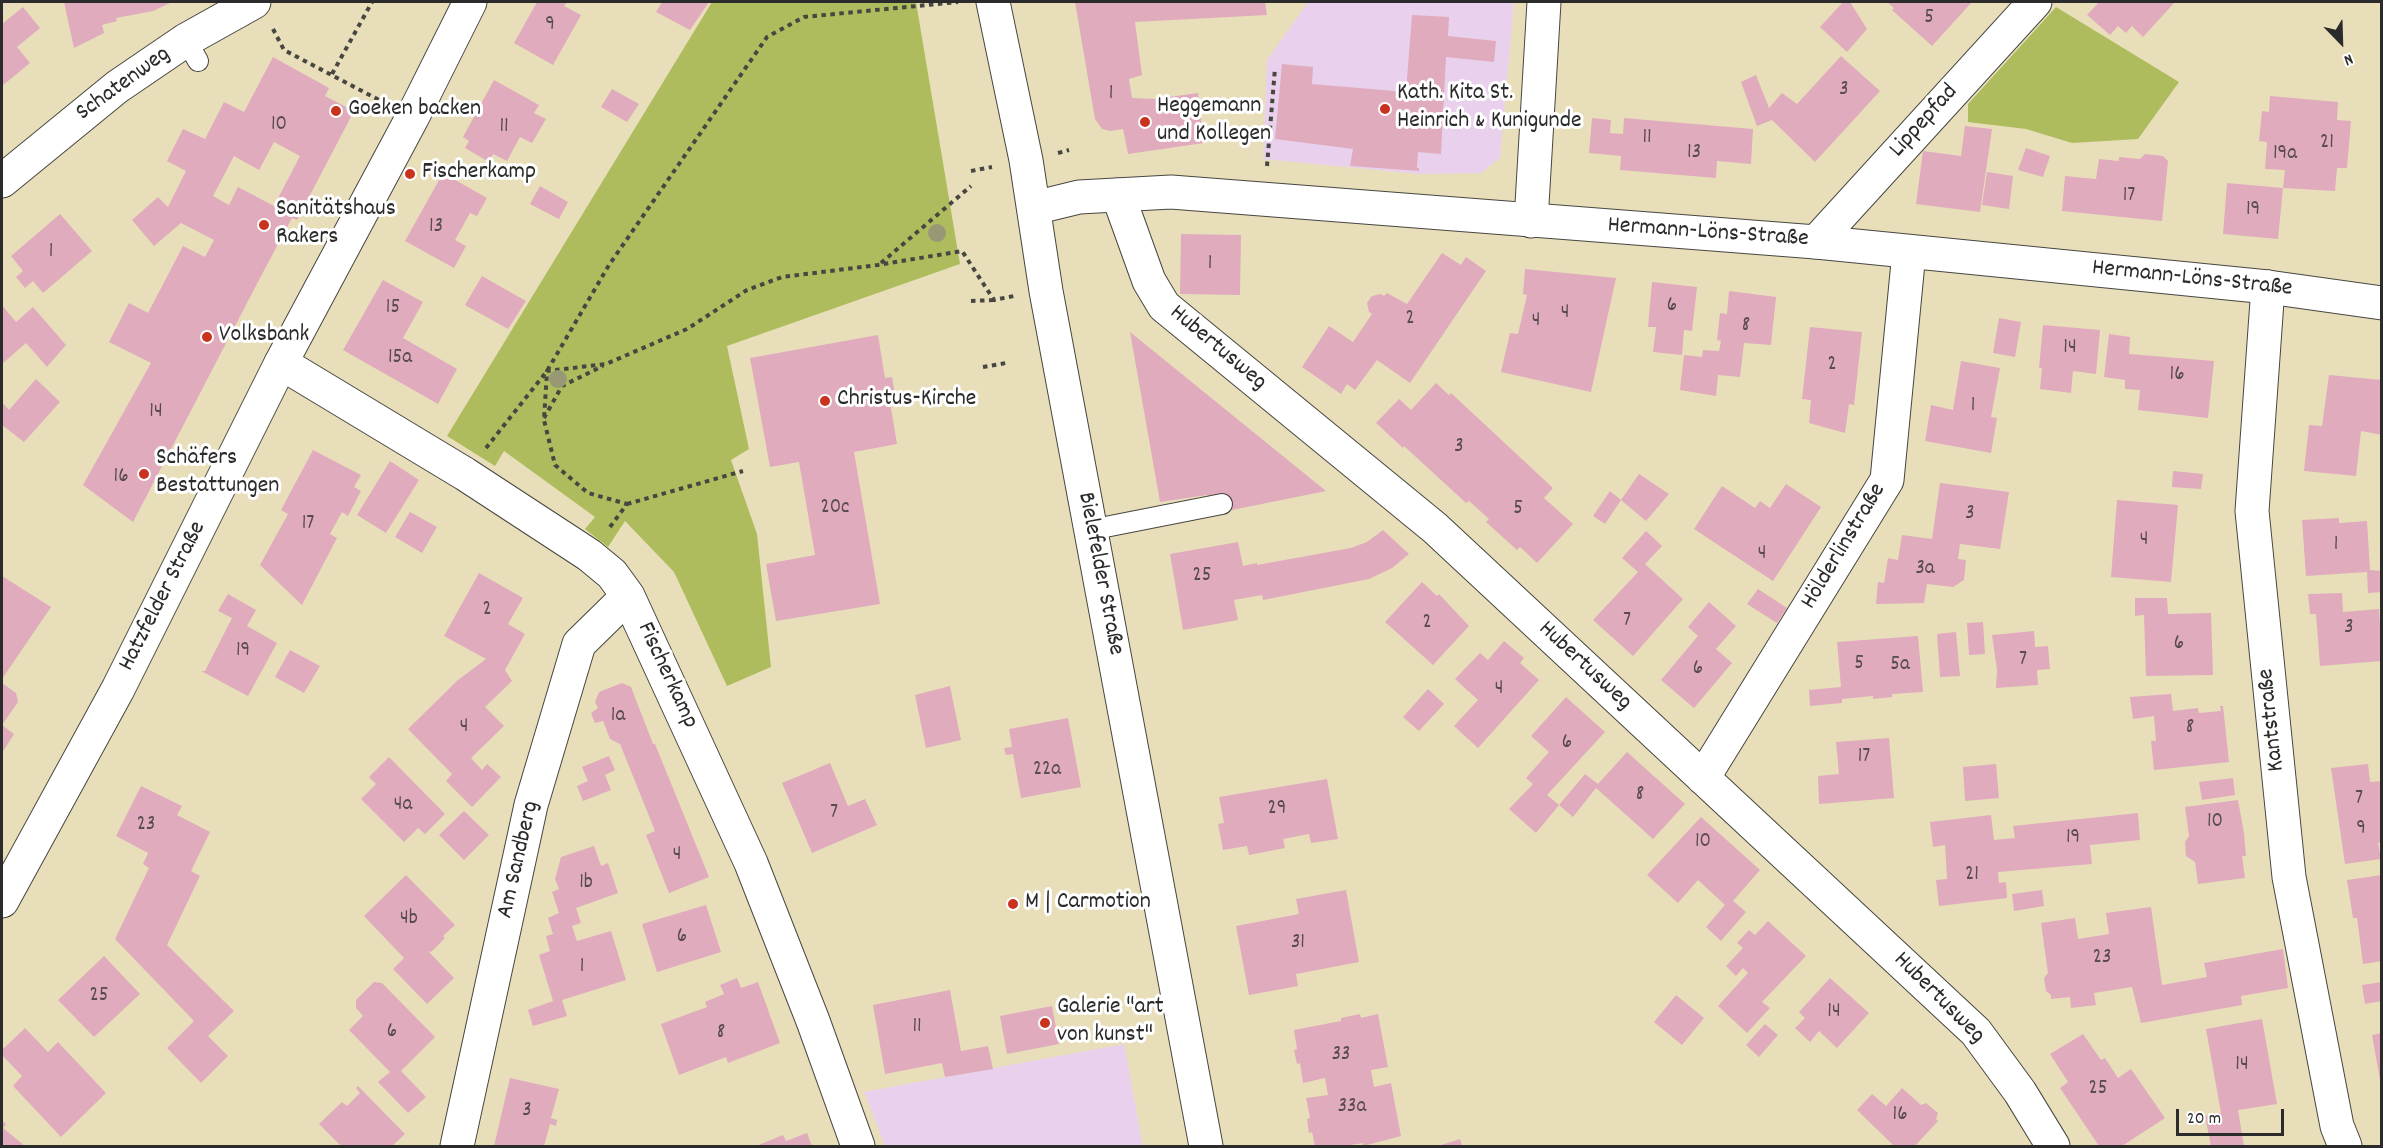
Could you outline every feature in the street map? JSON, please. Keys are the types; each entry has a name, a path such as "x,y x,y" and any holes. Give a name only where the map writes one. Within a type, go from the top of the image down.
{"street":[{"name":"Hatzfelder Straße","path":"2,901 118,688 281,363 411,117 468,2"},
{"name":"Bielefelder Straße","path":"993,2 1034,208 1046,291 1206,1146"},
{"path":"1531,221 1544,2"},
{"name":"Lippepfad","path":"1816,242 2035,2"},
{"name":"Schatenweg","path":"2,181 92,105 261,11"},
{"name":"Hermann-Löns-Straße","path":"1034,208 1079,197 1172,192 1816,242 2268,287 2382,303"},
{"name":"Hubertusweg","path":"1118,195 1149,281 1164,306 1435,528 1976,1032 2020,1092 2053,1146"},
{"name":"Hölderlinstraße","path":"1703,778 1887,480 1909,252"},
{"name":"Kantstraße","path":"2268,287 2252,511 2289,878 2337,1126 2345,1146"},
{"name":"Fischerkamp","path":"281,363 465,474 589,555 612,574 628,596 751,864 813,1021 858,1146"},
{"name":"Am Sandberg","path":"457,1146 531,805 579,644 628,596"}],"lane":[{"path":"1090,530 1222,504"}],"path":[{"path":"332,74 372,2"},
{"path":"465,474 547,371 609,265 767,37 804,17 958,2"},
{"path":"261,11 284,50 411,117"},
{"path":"1265,200 1275,68"},
{"path":"878,265 972,186"},
{"path":"544,420 562,386 687,329 747,290 782,277 878,265 962,251 994,300"},
{"path":"971,301 994,300 1046,291"},
{"path":"983,367 1006,363"},
{"path":"547,371 606,364"},
{"path":"547,371 544,420 555,465 588,493 627,504 743,471"},
{"path":"589,555 627,504"}],"shaded area":[{"name":"Kath. Kita St. Heinrich & Kunigunde","path":"1308,2 1514,2 1500,158 1481,173 1419,174 1263,159 1267,60"},
{"path":"1124,1044 1143,1146 885,1146 864,1092"}],"green space":[{"path":"712,2 916,2 960,264 727,346 749,449 731,460 757,534 771,667 727,686 674,572 625,521 608,547 585,529 595,517 504,451 495,466 447,436"},
{"path":"2056,7 2179,82 2138,139 2072,143 2026,129 1968,122 1968,104"}],"building":[{"path":"64,2 172,2 153,11 116,18 117,21 102,25 104,33 74,48"},
{"path":"537,2 567,2 564,6 581,15 553,65 514,43"},
{"path":"662,2 709,2 690,30 656,12"},
{"path":"1075,2 1265,2 1267,15 1135,22 1142,75 1129,79 1132,98 1154,99 1198,93 1204,143 1128,154 1123,129 1110,131 1102,129 1095,119"},
{"path":"1843,2 1850,2 1867,29 1847,52 1820,27"},
{"path":"1887,2 1972,2 1932,46 1892,10 1894,8"},
{"path":"2099,2 2175,2 2143,37 2132,26 2126,33 2118,26 2110,35 2087,15"},
{"path":"23,7 40,28 17,47 30,63 2,86 2,24"},
{"path":"1412,15 1449,17 1448,36 1496,41 1494,62 1446,57 1441,154 1418,152 1417,168 1419,171 1350,166 1353,149 1275,139 1282,64 1313,67 1312,84 1406,92"},
{"path":"1841,56 1880,91 1815,162 1772,120 1757,126 1741,82 1756,75 1769,108 1782,93 1797,104"},
{"path":"273,57 329,88 325,96 354,111 297,220 292,218 133,522 83,485 151,363 109,342 129,303 148,313 183,246 205,257 214,240 181,223 154,246 132,220 158,197 168,207 186,171 167,161 183,129 205,139 224,102 244,112","holes":["274,142 300,156 274,206 238,187 229,205 213,196 234,156 259,170"]},
{"path":"494,80 539,105 534,113 546,119 532,143 520,137 507,161 493,154 489,162 465,148 469,141 463,137"},
{"path":"612,89 639,104 627,122 601,107"},
{"path":"2270,96 2338,102 2337,120 2351,121 2347,168 2337,168 2335,191 2283,188 2285,170 2265,169 2267,142 2259,141 2262,111 2269,112"},
{"path":"1592,118 1611,120 1610,133 1623,134 1624,118 1753,129 1751,164 1717,161 1716,178 1620,170 1621,156 1589,153"},
{"path":"1965,126 1992,129 1980,212 1916,204 1923,151 1961,156"},
{"path":"2026,148 2050,156 2043,177 2018,170"},
{"path":"2145,154 2163,156 2168,161 2162,221 2062,211 2065,176 2096,179 2099,159 2119,161 2119,157 2140,159"},
{"path":"1987,172 2013,176 2009,209 1982,205"},
{"path":"443,173 487,198 477,216 470,213 455,240 466,246 454,268 405,241"},
{"path":"2227,183 2283,188 2278,239 2223,234"},
{"path":"540,186 568,202 559,219 530,204"},
{"path":"60,214 92,251 43,293 33,281 25,288 16,277 23,271 11,256"},
{"path":"1181,234 1241,235 1240,295 1180,294"},
{"path":"1442,253 1461,265 1466,257 1486,271 1410,383 1377,360 1355,390 1347,384 1341,394 1302,367 1329,326 1353,342 1372,314 1369,312 1367,303 1372,296 1381,294 1384,296 1387,293 1407,304"},
{"path":"1525,269 1616,278 1591,392 1501,372 1510,333 1518,334 1527,295 1523,294"},
{"path":"482,276 526,301 508,329 465,305"},
{"path":"383,280 423,302 403,338 457,369 438,404 343,350"},
{"path":"1652,282 1697,287 1692,331 1684,330 1682,355 1653,352 1656,327 1648,327"},
{"path":"1729,291 1776,297 1771,345 1744,343 1740,377 1718,375 1716,396 1680,390 1684,355 1702,357 1703,350 1719,351 1721,341 1717,340 1720,313 1727,314"},
{"path":"2,305 16,322 33,307 66,345 47,367 26,343 2,364"},
{"path":"1999,318 2021,322 2015,357 1993,353"},
{"path":"2043,325 2100,330 2096,374 2073,371 2071,393 2040,389 2042,368 2039,368"},
{"path":"1810,327 1862,332 1854,405 1849,404 1845,433 1809,423 1811,400 1802,399"},
{"path":"1130,332 1326,491 1232,510 1207,495 1160,502"},
{"path":"2109,334 2130,337 2129,354 2214,361 2208,418 2138,410 2140,390 2125,389 2125,380 2104,377"},
{"path":"878,335 885,378 892,377 896,401 890,402 897,444 854,452 880,604 776,621 766,564 815,555 799,462 770,467 750,358"},
{"path":"1961,361 2000,368 1991,417 1997,418 1991,453 1925,441 1931,405 1953,410"},
{"path":"2329,375 2382,380 2382,435 2361,431 2356,476 2304,471 2309,425 2322,426"},
{"path":"36,379 60,402 24,442 2,425 2,402 9,410"},
{"path":"1436,383 1449,395 1451,393 1553,488 1544,498 1573,524 1537,563 1520,547 1517,550 1486,522 1489,519 1469,501 1466,503 1376,423 1399,399 1411,410"},
{"path":"313,450 361,475 354,487 361,491 348,516 342,512 330,534 337,538 302,605 260,565 288,514 281,510"},
{"path":"390,461 419,480 386,533 357,515"},
{"path":"2173,471 2203,474 2201,489 2172,487"},
{"path":"1639,474 1669,494 1646,521 1621,500"},
{"path":"1940,483 2009,492 2000,549 1960,544 1958,559 1966,560 1964,580 1953,587 1927,584 1924,603 1876,604 1878,582 1884,583 1888,558 1898,560 1902,535 1932,539"},
{"path":"1786,484 1821,507 1773,581 1694,529 1722,486 1755,508 1760,501 1770,508"},
{"path":"1610,491 1621,500 1605,524 1593,516"},
{"path":"2117,500 2178,505 2171,582 2111,577"},
{"path":"410,512 437,527 422,553 395,537"},
{"path":"2339,518 2339,523 2367,521 2370,570 2382,571 2382,592 2368,593 2367,572 2306,576 2302,520"},
{"path":"1383,530 1409,554 1392,568 1369,579 1263,600 1262,595 1234,600 1238,620 1183,630 1170,554 1238,542 1243,566 1257,563 1257,565 1351,548 1367,542"},
{"path":"1646,531 1662,546 1645,564 1683,599 1633,656 1593,620 1638,572 1622,558"},
{"path":"479,573 523,598 508,624 525,634 505,670 512,681 485,707 504,726 471,758 482,770 487,764 501,777 472,807 446,781 452,774 408,729 458,680 486,659 444,636"},
{"path":"2,576 51,607 2,679"},
{"path":"1422,582 1437,596 1439,594 1469,626 1433,665 1385,622"},
{"path":"1758,589 1787,608 1777,623 1747,604"},
{"path":"2342,593 2343,612 2379,609 2382,661 2320,666 2316,614 2310,614 2308,594"},
{"path":"228,594 256,610 247,626 277,643 248,696 201,671 205,671 232,618 218,611"},
{"path":"2135,598 2167,598 2168,614 2211,613 2213,675 2146,676 2144,615 2135,616"},
{"path":"1709,602 1736,626 1716,649 1732,663 1694,708 1661,680 1698,636 1688,627"},
{"path":"1983,622 1985,654 1969,655 1967,623"},
{"path":"2034,631 2035,647 2048,646 2050,669 2037,670 2038,685 1996,688 1997,670 1992,635"},
{"path":"1956,632 1960,676 1940,677 1937,634"},
{"path":"1918,636 1923,692 1892,694 1892,697 1873,699 1873,696 1842,699 1842,703 1810,706 1809,690 1841,687 1837,642"},
{"path":"1504,641 1524,658 1520,663 1539,680 1478,748 1454,726 1478,700 1455,679 1480,653 1488,660"},
{"path":"290,650 320,666 304,693 275,677"},
{"path":"2,683 16,693 18,702 2,725"},
{"path":"622,683 631,687 709,877 669,893 646,835 655,831 620,744 610,739 603,721 595,723 591,713 598,708 595,702 599,692"},
{"path":"950,686 961,740 926,748 915,695"},
{"path":"1428,689 1444,704 1419,731 1403,717"},
{"path":"2171,694 2173,711 2198,708 2199,713 2221,711 2220,706 2223,706 2229,762 2154,770 2151,741 2156,741 2154,716 2133,719 2130,697"},
{"path":"1566,697 1605,732 1547,795 1559,805 1536,833 1509,809 1533,784 1526,778 1549,752 1531,736"},
{"path":"1068,718 1081,787 1021,798 1013,754 1006,755 1004,748 1012,747 1009,729"},
{"path":"2,725 14,734 2,753"},
{"path":"1889,738 1894,798 1819,804 1818,776 1839,774 1836,742"},
{"path":"1627,752 1685,804 1653,839 1596,788 1573,817 1559,805 1585,774 1598,784"},
{"path":"609,756 615,770 605,775 611,790 583,801 577,786 588,781 582,767"},
{"path":"389,757 445,814 425,834 418,828 404,842 361,799 376,784 369,777"},
{"path":"830,763 848,806 865,799 877,825 812,853 782,783"},
{"path":"1996,764 1999,798 1965,801 1963,767"},
{"path":"2368,764 2370,782 2382,781 2382,843 2378,843 2381,859 2345,864 2331,768"},
{"path":"2233,778 2235,795 2202,800 2199,782"},
{"path":"1327,779 1338,839 1311,843 1309,834 1283,839 1285,848 1249,855 1247,846 1223,850 1218,824 1224,823 1219,797"},
{"path":"141,786 182,806 177,815 210,832 191,871 200,876 167,945 234,1011 208,1036 228,1056 201,1083 167,1048 194,1021 115,939 149,868 143,864 148,853 116,836"},
{"path":"2238,800 2244,833 2246,856 2242,856 2245,878 2198,884 2195,862 2186,856 2185,842 2189,836 2185,807"},
{"path":"464,811 489,835 464,860 439,835"},
{"path":"2138,813 2140,840 2090,845 2092,864 1998,872 1999,883 2006,882 2007,898 1939,906 1936,880 1947,879 1945,845 1933,847 1930,822 1991,815 1994,840 2015,838 2013,826"},
{"path":"1701,817 1760,870 1733,901 1746,912 1721,941 1706,927 1725,905 1698,880 1678,903 1647,875"},
{"path":"594,846 601,866 608,863 618,893 576,908 581,923 572,926 577,941 611,931 626,980 562,1000 567,1016 533,1026 528,1010 553,1001 539,955 550,951 546,936 553,934 548,918 559,913 552,892 559,889 555,879 561,857"},
{"path":"406,875 455,925 431,952 428,951 454,978 427,1004 393,969 404,958 364,916"},
{"path":"2382,875 2382,961 2363,964 2357,918 2353,918 2347,880"},
{"path":"1346,890 1359,962 1296,974 1298,986 1249,995 1236,926 1299,914 1296,899"},
{"path":"2042,890 2044,906 2014,911 2012,894"},
{"path":"706,905 721,952 657,972 642,924"},
{"path":"2151,907 2162,985 2207,977 2204,963 2283,949 2288,988 2241,996 2242,1005 2141,1023 2132,987 2094,993 2096,1005 2071,1008 2070,997 2051,999 2051,995 2046,991 2044,978 2048,973 2041,923 2075,918 2078,939 2109,934 2106,913"},
{"path":"1768,921 1806,956 1762,1002 1770,1008 1747,1033 1718,1006 1748,973 1743,968 1736,976 1726,966 1743,948 1737,943 1749,930 1755,935"},
{"path":"104,956 140,994 94,1037 58,1000"},
{"path":"737,978 741,988 758,982 780,1043 728,1063 726,1057 679,1075 661,1024 707,1007 705,1002 724,994 720,985"},
{"path":"1830,978 1869,1013 1837,1048 1819,1031 1810,1042 1795,1028 1805,1018 1799,1012"},
{"path":"374,982 382,983 435,1037 401,1071 426,1097 408,1113 378,1082 390,1072 349,1030 363,1016 356,1008 356,1000"},
{"path":"2382,982 2382,1001 2365,1004 2362,985"},
{"path":"950,990 961,1051 988,1046 993,1069 945,1077 942,1063 885,1074 873,1005"},
{"path":"1676,995 1704,1018 1682,1045 1654,1022"},
{"path":"1052,1006 1059,1044 1007,1054 1000,1016"},
{"path":"1360,1014 1361,1018 1378,1014 1388,1067 1371,1070 1374,1087 1391,1083 1401,1136 1363,1146 1363,1143 1344,1146 1315,1146 1312,1132 1309,1133 1307,1119 1310,1118 1306,1098 1328,1095 1325,1078 1303,1083 1300,1063 1297,1064 1294,1050 1297,1049 1294,1030 1341,1021 1341,1018"},
{"path":"2262,1019 2277,1104 2238,1110 2244,1146 2211,1146 2205,1116 2221,1113 2206,1029"},
{"path":"1765,1024 1778,1035 1759,1057 1746,1045"},
{"path":"25,1028 48,1052 58,1042 106,1093 61,1137 13,1086 22,1076 2,1055 2,1050"},
{"path":"2382,1033 2382,1080 2380,1080 2372,1035"},
{"path":"2083,1034 2101,1060 2105,1058 2118,1078 2131,1069 2165,1118 2122,1146 2099,1146 2060,1088 2068,1082 2050,1054"},
{"path":"510,1078 559,1089 551,1118 557,1120 556,1126 550,1124 544,1146 494,1146"},
{"path":"358,1086 405,1134 392,1146 341,1146 319,1124 342,1102 347,1106 360,1093 356,1088"},
{"path":"1902,1088 1921,1105 1926,1103 1938,1113 1936,1119 1938,1121 1915,1146 1894,1146 1857,1110 1872,1094 1886,1106"},
{"path":"2,1121 6,1124 3,1128 25,1146 2,1146"},
{"path":"807,1133 812,1146 756,1146 783,1135 786,1141"},
{"path":"1460,1139 1462,1146 1438,1146"}],"place":[{"name":"Kath. Kita St. Heinrich & Kunigunde","path":"1385,109"},
{"name":"Goeken backen","path":"336,111"},
{"name":"Heggemann und Kollegen","path":"1145,122"},
{"name":"Fischerkamp","path":"410,174"},
{"name":"Sanitätshaus Rakers","path":"264,225"},
{"name":"Volksbank","path":"207,337"},
{"name":"Christus-Kirche","path":"825,401"},
{"name":"Schäfers Bestattungen","path":"144,474"},
{"name":"M | Carmotion","path":"1013,904"},
{"name":"Galerie \"art von kunst\"","path":"1045,1023"}]}
